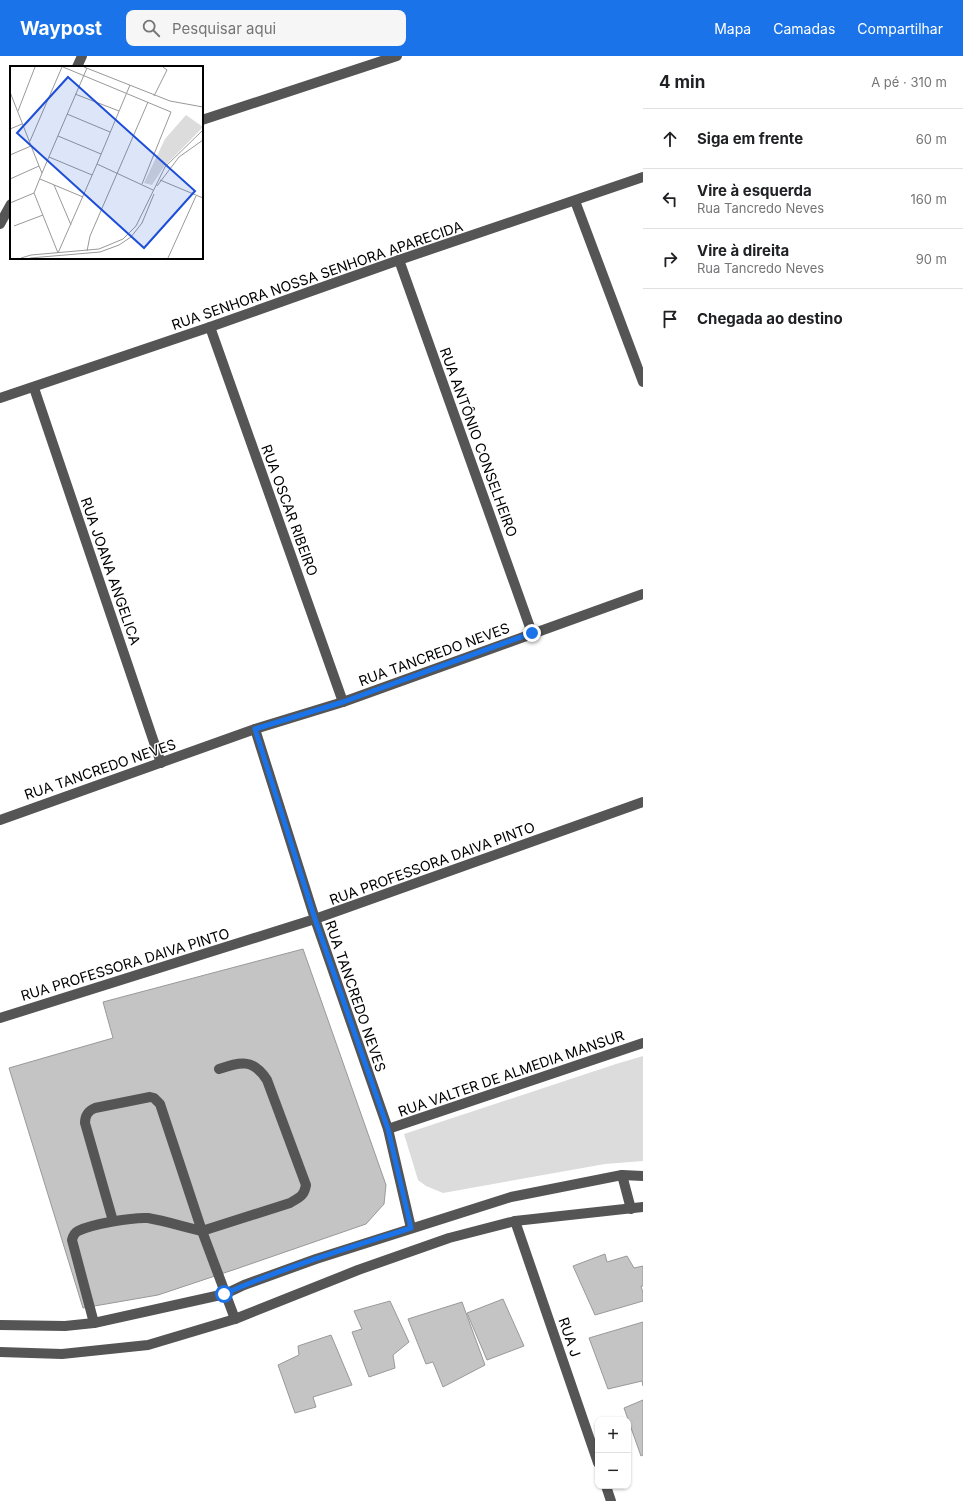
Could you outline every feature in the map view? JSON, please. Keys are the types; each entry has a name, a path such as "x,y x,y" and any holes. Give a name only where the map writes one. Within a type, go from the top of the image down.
{"street":[{"path":"77,66 82,56"},
{"path":"203,120 397,56"},
{"name":"RUA SENHORA NOSSA SENHORA APARECIDA","path":"0,398 34,388 399,260 643,177"},
{"path":"575,201 643,382"},
{"path":"1,217 10,205"},
{"name":"RUA ANTÔNIO CONSELHEIRO","path":"399,260 532,633"},
{"name":"RUA OSCAR RIBEIRO","path":"210,327 343,702"},
{"name":"RUA JOANA ANGELICA","path":"34,388 161,763"},
{"name":"RUA TANCREDO NEVES","path":"0,820 255,729 343,702 643,594"},
{"name":"RUA TANCREDO NEVES","path":"255,729 315,919 388,1129 411,1228"},
{"name":"RUA PROFESSORA DAIVA PINTO","path":"0,1018 315,919 643,802"},
{"name":"RUA VALTER DE ALMEDIA MANSUR","path":"388,1129 643,1043"},
{"path":"94,1323 72,1240 74,1233 79,1230 113,1221 147,1218 202,1230 290,1203 305,1192 306,1185 267,1080 263,1073 255,1066 247,1063 239,1063 219,1069"},
{"path":"113,1221 85,1123 85,1118 87,1113 95,1108 150,1097 154,1098 160,1104 224,1294 235,1319"},
{"path":"622,1175 631,1209"},
{"path":"0,1325 65,1326 94,1323 224,1294 244,1285 316,1259 511,1197 622,1175 643,1176"},
{"path":"0,1352 62,1354 148,1345 235,1319 366,1267 449,1238 515,1221 643,1207"},
{"name":"RUA J","path":"515,1221 595,1454"},
{"path":"607,1489 611,1501"}],"shaded area":[{"path":"643,1056 643,1161 605,1164 443,1193 426,1186 418,1180 404,1134"}],"building":[{"path":"303,949 386,1185 384,1204 366,1224 236,1269 158,1295 83,1308 9,1068 113,1038 103,1002"},
{"path":"605,1254 607,1262 627,1256 634,1268 643,1266 643,1286 641,1286 643,1301 595,1315 573,1266"},
{"path":"503,1299 524,1346 487,1360 467,1313"},
{"path":"390,1301 409,1342 393,1355 395,1368 369,1377 352,1332 362,1329 354,1311"},
{"path":"462,1302 485,1365 443,1387 433,1362 426,1364 408,1319"},
{"path":"643,1322 643,1386 642,1381 608,1389 589,1338"},
{"path":"331,1335 352,1385 313,1397 316,1407 295,1413 278,1365 299,1355 298,1346"},
{"path":"643,1400 643,1455 641,1456 631,1428 631,1417 627,1417 624,1408"}],"route":[{"path":"224,1294 244,1285 316,1259 411,1228 388,1129 315,919 255,729 343,702 532,633"}]}
